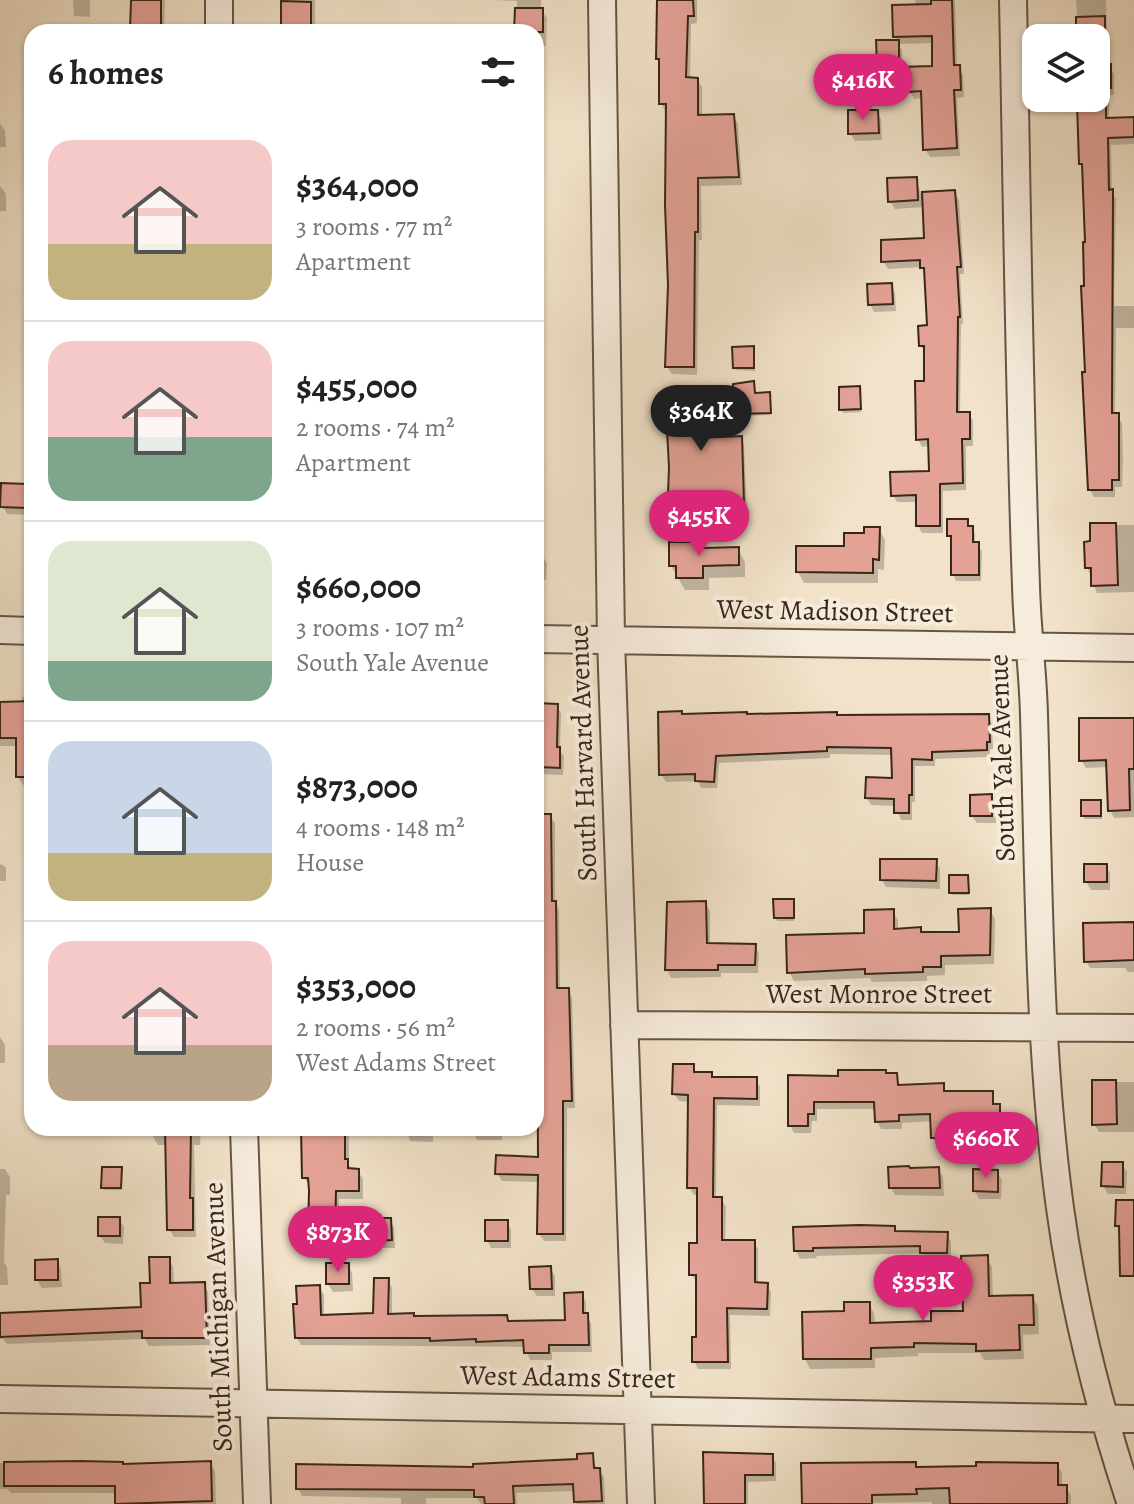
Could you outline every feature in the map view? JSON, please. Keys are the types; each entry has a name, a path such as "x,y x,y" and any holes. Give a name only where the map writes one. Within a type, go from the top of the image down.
{"street":[{"path":"219,0 219,24"},
{"name":"South Harvard Avenue","path":"602,0 611,640 641,1504"},
{"name":"South Yale Avenue","path":"1013,0 1026,590 1045,1027 1060,1209 1077,1307 1105,1419 1131,1504"},
{"path":"0,630 24,631"},
{"name":"West Madison Street","path":"544,639 1134,648"},
{"name":"West Monroe Street","path":"624,1025 1134,1028"},
{"name":"South Michigan Avenue","path":"244,1136 257,1504"},
{"name":"West Adams Street","path":"0,1399 1134,1419"}],"building":[{"path":"131,0 161,0 161,24 130,24"},
{"path":"657,0 693,0 694,16 688,16 686,77 698,78 698,115 734,114 739,177 698,178 694,367 665,367 668,285 666,104 659,104"},
{"path":"931,0 952,0 954,65 960,65 961,90 954,90 957,148 923,150 921,91 908,92 907,86 866,87 866,65 877,65 876,40 899,40 899,67 932,66 932,36 893,37 892,5 931,4"},
{"path":"281,1 311,2 311,24 281,24"},
{"path":"515,8 543,8 543,24 514,24"},
{"path":"1105,16 1105,24 1076,24 1076,17"},
{"path":"848,110 878,110 879,133 848,134"},
{"path":"1077,112 1106,112 1106,118 1134,117 1134,137 1108,138 1109,190 1113,189 1112,413 1119,413 1119,480 1112,480 1112,490 1088,490 1082,372 1085,372 1081,286 1084,286 1085,242 1082,164 1079,164"},
{"path":"917,177 918,200 888,202 887,178"},
{"path":"955,190 961,267 957,267 960,317 957,412 970,412 970,439 962,439 963,483 940,484 940,526 916,526 916,495 891,496 890,472 929,471 928,439 916,440 915,381 924,381 924,346 919,346 918,326 927,325 924,268 920,268 920,260 881,262 881,240 924,238 922,192"},
{"path":"892,283 893,304 868,305 867,284"},
{"path":"754,346 754,368 733,368 732,347"},
{"path":"754,381 755,393 770,392 771,413 734,414 733,384"},
{"path":"860,386 861,409 839,410 839,387"},
{"path":"704,388 705,405 700,405 701,438 742,436 744,504 723,505 722,493 668,494 665,394"},
{"path":"1,483 24,484 24,508 0,507"},
{"path":"947,519 968,519 968,526 973,526 973,542 979,542 979,575 951,575 951,536 947,536"},
{"path":"1090,523 1116,523 1118,585 1091,586 1091,568 1085,568 1084,542 1090,541"},
{"path":"864,527 880,527 879,560 873,559 873,573 796,572 796,546 844,546 844,533 864,533"},
{"path":"669,542 703,542 703,548 739,547 739,565 703,566 703,578 676,578 676,566 669,566"},
{"path":"24,701 24,777 16,777 16,738 0,738 0,702"},
{"path":"544,703 558,704 560,768 544,767"},
{"path":"682,711 682,714 989,714 990,742 987,742 987,750 932,752 932,760 912,759 909,813 894,813 894,799 865,798 866,777 892,778 891,748 827,747 827,751 716,756 714,782 695,781 695,774 659,775 658,712"},
{"path":"1079,718 1134,718 1134,769 1129,769 1130,810 1108,811 1106,760 1079,761"},
{"path":"992,794 992,816 970,816 970,795"},
{"path":"1081,800 1101,800 1101,816 1081,816"},
{"path":"544,814 551,814 557,988 569,988 572,1101 563,1101 563,1234 537,1234 538,1175 495,1174 496,1155 538,1157 538,1136 544,1136"},
{"path":"880,859 937,859 936,881 880,880"},
{"path":"1084,864 1107,864 1107,882 1084,882"},
{"path":"949,875 968,875 969,893 949,893"},
{"path":"773,899 794,899 794,918 774,918"},
{"path":"706,901 707,943 756,944 755,965 718,965 718,970 665,970 667,902"},
{"path":"991,908 990,955 941,956 941,967 923,967 923,972 865,974 865,969 787,973 786,935 864,933 864,910 894,909 894,929 921,927 921,932 959,932 958,909"},
{"path":"1134,922 1134,960 1084,962 1083,923"},
{"path":"673,1064 694,1064 694,1072 712,1072 712,1077 757,1077 757,1099 714,1098 713,1197 722,1197 722,1240 755,1240 755,1282 768,1283 767,1309 727,1308 728,1362 692,1362 692,1337 696,1337 696,1275 689,1275 689,1243 697,1243 697,1188 687,1188 688,1095 672,1094"},
{"path":"838,1070 886,1070 886,1073 897,1073 898,1085 944,1083 944,1091 993,1091 993,1104 1000,1104 1000,1125 945,1126 946,1138 931,1138 930,1114 899,1115 899,1121 875,1122 874,1102 814,1102 814,1114 808,1114 808,1126 788,1126 788,1075 838,1076"},
{"path":"1092,1080 1116,1080 1117,1124 1092,1125"},
{"path":"165,1136 191,1136 193,1230 167,1230"},
{"path":"301,1136 345,1136 345,1159 348,1159 348,1168 359,1169 359,1191 336,1191 335,1237 308,1237 308,1178 302,1178"},
{"path":"1102,1162 1123,1162 1123,1187 1101,1186"},
{"path":"102,1167 122,1167 121,1188 101,1188"},
{"path":"888,1167 939,1167 940,1188 889,1188"},
{"path":"973,1169 998,1170 998,1192 973,1191"},
{"path":"1116,1200 1134,1200 1134,1276 1120,1276"},
{"path":"98,1217 120,1217 120,1236 98,1236"},
{"path":"371,1218 391,1218 392,1240 371,1241"},
{"path":"485,1220 508,1220 508,1241 485,1241"},
{"path":"895,1226 895,1231 948,1232 947,1253 920,1253 920,1246 794,1251 793,1227"},
{"path":"988,1255 989,1296 1033,1295 1034,1325 1019,1325 1020,1350 976,1351 976,1344 914,1343 914,1347 871,1348 871,1359 803,1359 802,1312 844,1311 844,1302 870,1302 870,1323 931,1321 931,1311 963,1311 961,1256"},
{"path":"149,1257 170,1257 170,1283 205,1282 207,1338 142,1338 142,1331 0,1337 0,1313 141,1307 140,1283 150,1283"},
{"path":"58,1259 58,1280 35,1280 35,1260"},
{"path":"326,1263 349,1263 349,1284 326,1284"},
{"path":"551,1266 552,1289 530,1289 529,1267"},
{"path":"374,1278 389,1278 388,1314 414,1313 414,1316 507,1315 508,1321 565,1320 564,1293 583,1292 583,1313 588,1313 589,1345 549,1345 549,1353 524,1353 523,1340 476,1342 476,1339 295,1338 293,1304 297,1304 296,1286 320,1285 321,1315 373,1313"},
{"path":"703,1452 773,1454 773,1475 745,1475 745,1504 704,1504"},
{"path":"593,1453 594,1468 600,1468 602,1501 574,1502 573,1484 513,1486 514,1504 485,1504 484,1497 474,1497 474,1490 296,1489 296,1464 473,1467 473,1464 577,1459 577,1454"},
{"path":"211,1461 212,1501 115,1504 115,1486 4,1486 4,1462 123,1464"},
{"path":"916,1462 916,1467 976,1466 976,1462 1058,1463 1058,1485 1067,1485 1067,1504 950,1504 949,1488 916,1489 917,1494 872,1495 872,1504 802,1504 801,1463"}]}
